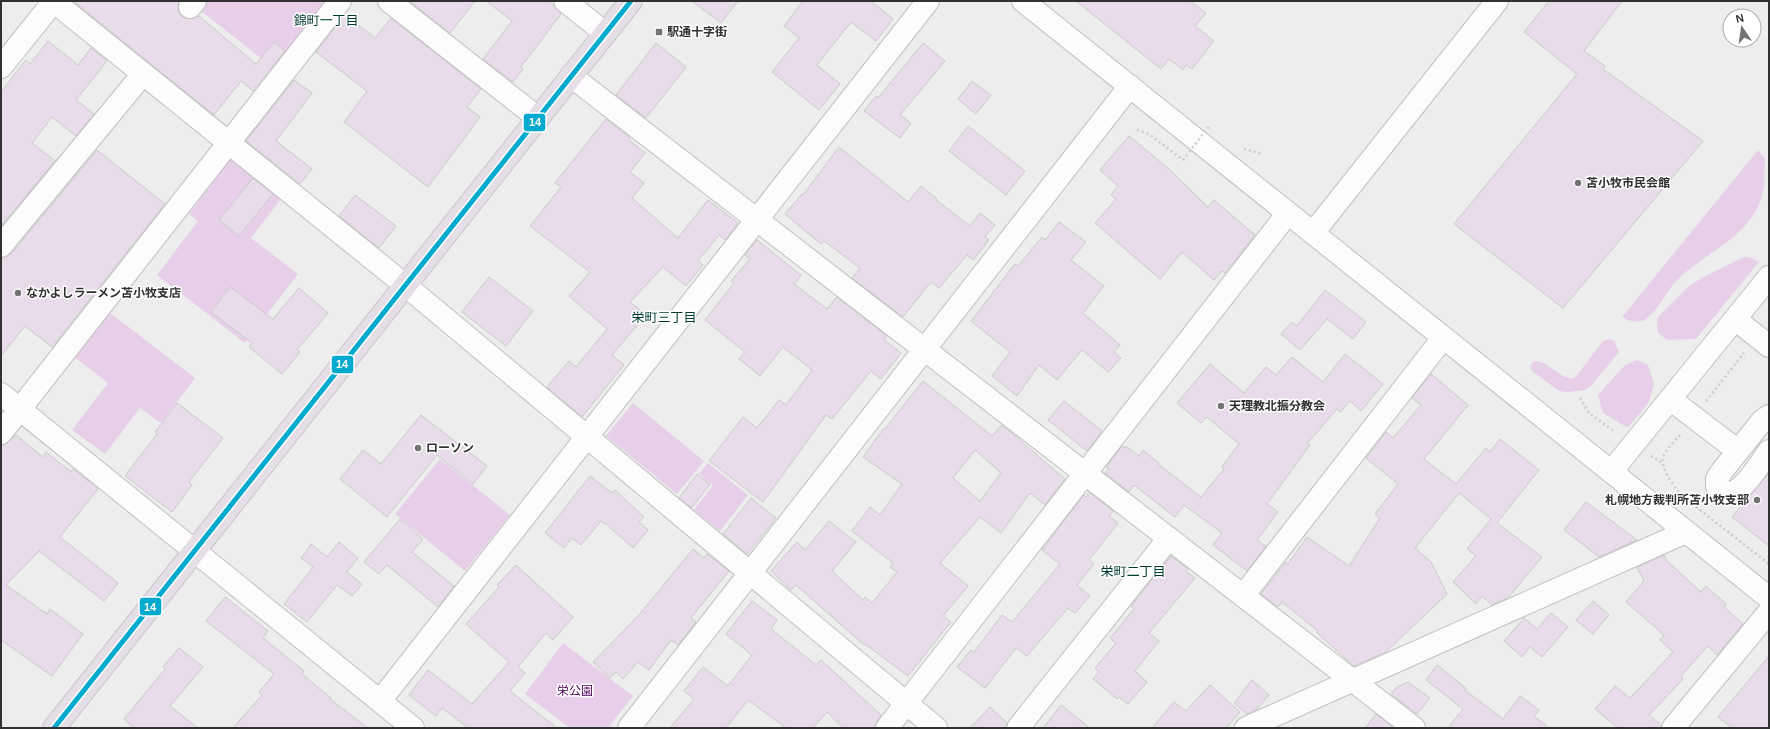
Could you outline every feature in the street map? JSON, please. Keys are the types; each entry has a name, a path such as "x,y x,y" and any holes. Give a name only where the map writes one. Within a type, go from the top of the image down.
{"highway":[{"path":"54,728 631,1"}],"street":[{"path":"1,67 53,1 405,285 936,728"},
{"path":"1,433 340,1"},
{"path":"389,1 538,118"},
{"path":"565,1 605,33"},
{"path":"380,701 928,1"},
{"path":"1023,1 1769,598"},
{"path":"1313,233 1497,1"},
{"path":"1,246 143,74"},
{"path":"571,76 1414,728"},
{"path":"629,728 1130,86"},
{"path":"887,728 1288,213"},
{"path":"1611,472 1769,276"},
{"path":"1735,319 1769,346"},
{"path":"1243,596 1443,338"},
{"path":"1,394 380,701 401,724"},
{"path":"1670,399 1738,451"},
{"path":"1769,416 1762,421 1717,479 1717,486 1726,493 1733,493 1741,488 1769,452"},
{"path":"1249,727 1354,682 1686,532"},
{"path":"1018,728 1169,538"},
{"path":"1673,728 1769,612"}],"path":[{"path":"1137,130 1149,134 1183,160 1210,125"},
{"path":"1240,148 1263,154"}],"green space":[{"path":"208,1 331,1 276,70 201,11"},
{"path":"1758,150 1765,158 1763,191 1760,203 1749,221 1731,239 1678,279 1656,309 1647,318 1635,322 1622,317"},
{"path":"233,156 284,195 251,238 298,274 245,343 157,275 198,221 189,214"},
{"path":"1744,257 1752,258 1759,262 1696,339 1667,340 1658,333 1657,318 1688,287 1703,277"},
{"path":"109,312 195,378 161,423 140,408 105,454 72,430 108,383 74,357"},
{"path":"1610,339 1614,341 1619,352 1591,386 1585,390 1567,392 1559,391 1532,371 1530,366 1534,361 1544,363 1562,375 1572,379 1577,375 1603,341"},
{"path":"1637,360 1648,365 1654,384 1649,402 1628,428 1603,413 1598,395 1625,365"},
{"path":"633,403 704,461 677,494 606,436"},
{"path":"440,459 510,515 465,571 395,514"},
{"path":"708,463 748,495 720,531 694,510 713,485 699,474"},
{"name":"栄公園","path":"563,643 633,696 608,728 570,728 525,694"}],"building":[{"path":"73,1 179,1 178,11 182,17 188,19 199,16 256,64 274,42 285,51 253,91 241,81 214,115"},
{"path":"409,1 475,1 450,33"},
{"path":"486,1 550,1 561,14 521,67 523,69 513,82 483,59 512,21"},
{"path":"692,1 738,1 721,23"},
{"path":"803,1 871,1 893,19 876,41 851,22 817,65 840,84 819,110 772,72 799,38 784,26"},
{"path":"1076,1 1190,1 1206,13 1195,26 1214,41 1192,69 1186,65 1183,70 1169,59 1161,69"},
{"name":"苫小牧市民会館","path":"1549,1 1622,1 1584,51 1605,66 1603,69 1703,141 1563,308 1454,224 1577,74 1524,32"},
{"path":"345,15 375,38 391,18 481,89 467,107 480,117 428,187 344,122 367,91 316,52"},
{"path":"48,41 78,65 91,48 107,61 76,100 94,114 76,136 52,117 32,143 55,161 1,226 1,92 26,60 30,64"},
{"path":"656,43 686,67 646,118 616,95"},
{"path":"923,43 945,61 900,115 911,123 900,138 864,111 876,96 878,98"},
{"path":"294,80 312,93 276,141 312,169 300,184 246,141"},
{"path":"972,81 991,95 976,114 958,99"},
{"path":"606,119 630,138 629,140 645,153 630,172 644,183 632,198 678,238 708,200 738,223 725,240 719,235 698,261 703,265 686,286 663,267 630,302 646,315 612,355 624,365 582,417 547,387 569,361 576,367 607,329 569,296 590,272 530,226 561,187 555,183"},
{"path":"968,126 1025,171 1006,195 949,151"},
{"path":"1129,136 1169,169 1208,207 1214,200 1255,235 1225,273 1222,271 1214,280 1182,252 1160,279 1095,223 1116,199 1111,195 1118,186 1100,170"},
{"path":"839,147 908,202 921,186 937,199 936,200 970,226 980,213 995,225 985,237 989,240 973,260 967,255 939,288 931,282 903,317 852,278 860,268 824,241 821,244 785,214 802,194 803,195"},
{"path":"97,150 165,204 52,347 25,326 1,356 1,258 11,254"},
{"path":"253,178 273,194 239,236 219,220"},
{"path":"355,195 396,226 379,248 339,216"},
{"path":"1059,222 1086,242 1071,260 1104,286 1083,313 1120,345 1114,352 1121,358 1108,372 1082,350 1057,380 1039,365 1017,396 992,376 1010,352 971,321 1015,264 1018,266 1042,237 1045,240"},
{"path":"757,240 801,275 794,284 827,309 837,297 887,336 884,340 901,353 881,379 871,371 832,419 826,415 763,502 709,461 743,417 757,428 779,400 786,405 812,370 783,347 760,376 739,359 745,352 705,320 734,283 731,281 750,259 745,255"},
{"path":"489,277 533,311 506,346 462,312"},
{"path":"230,287 273,319 299,288 328,313 297,350 300,352 282,374 249,347 252,343 211,312"},
{"path":"1325,290 1366,322 1353,339 1327,319 1300,350 1281,334 1292,322 1297,326"},
{"path":"1345,354 1383,384 1361,411 1350,401 1340,412 1337,409 1307,444 1310,445 1267,504 1278,512 1257,540 1266,546 1247,571 1213,545 1222,533 1184,505 1175,517 1134,485 1129,492 1105,473 1109,468 1106,467 1122,446 1125,448 1126,446 1139,456 1143,450 1159,463 1158,464 1201,497 1224,469 1222,467 1239,444 1207,417 1201,423 1177,403 1210,364 1244,393 1266,367 1276,375 1292,357 1323,382"},
{"path":"1431,374 1468,405 1424,459 1456,484 1486,448 1490,452 1500,439 1539,470 1497,523 1542,557 1508,598 1492,605 1482,596 1476,604 1453,582 1476,556 1467,549 1491,519 1459,493 1415,548 1431,562 1447,594 1386,652 1354,666 1317,633 1318,631 1282,602 1278,607 1261,594 1286,562 1288,564 1307,537 1349,566 1380,518 1375,514 1398,484 1366,458 1386,432 1393,438 1421,405 1412,398"},
{"path":"923,381 992,436 1002,425 1065,479 1045,505 1030,493 1001,533 980,517 940,563 968,586 943,616 951,622 908,676 865,644 864,645 796,585 791,590 771,571 797,542 805,550 829,521 856,542 832,571 863,600 865,597 872,603 897,572 890,567 893,563 852,531 870,507 880,515 902,484 863,457 883,429 884,430","holes":["975,450 1001,473 980,501 953,478"]},
{"path":"1064,401 1102,431 1087,451 1048,420"},
{"path":"177,403 223,438 189,482 192,485 172,512 125,476 157,434 155,432"},
{"path":"421,415 487,466 473,484 437,455 387,517 340,479 363,450 381,464"},
{"path":"16,435 43,457 46,452 71,472 73,469 98,489 60,537 118,583 104,601 39,551 6,585 47,614 50,609 83,634 52,676 1,640 1,445 6,444"},
{"name":"札幌地方裁判所苫小牧支部","path":"1769,473 1769,546 1732,517"},
{"path":"697,474 710,484 692,508 679,498"},
{"path":"590,476 612,493 615,490 644,517 639,522 648,530 633,548 601,521 581,545 572,538 564,548 545,533"},
{"path":"1089,492 1113,511 1109,516 1118,523 1089,560 1094,564 1077,585 1090,596 1075,613 1068,608 1027,656 1016,648 985,688 957,667 971,650 974,652 1002,615 1012,622 1060,564 1042,550 1084,495 1086,497"},
{"path":"751,498 776,518 747,554 723,534"},
{"path":"1586,502 1637,540 1599,557 1564,530"},
{"path":"400,519 423,539 412,552 454,586 438,607 387,565 379,574 364,562"},
{"path":"339,542 358,558 347,572 362,584 352,596 337,585 307,622 284,604 313,567 301,558 311,544 327,557"},
{"path":"693,549 704,558 707,554 729,571 691,618 696,622 678,645 671,640 649,670 638,662 623,679 616,672 610,678 593,662 639,615"},
{"path":"1664,555 1667,561 1701,592 1706,586 1726,604 1724,607 1743,624 1717,655 1708,646 1681,676 1683,679 1649,715 1661,725 1661,728 1618,728 1595,709 1615,686 1630,698 1673,652 1660,640 1664,635 1626,602 1644,581 1637,567"},
{"path":"1171,556 1188,569 1186,571 1195,578 1149,633 1159,641 1135,671 1147,682 1128,704 1119,697 1117,699 1093,679 1099,672 1095,668 1116,643 1110,638 1134,609 1131,606"},
{"path":"516,565 573,617 553,640 546,633 518,667 525,673 510,691 557,728 468,728 442,708 436,716 409,695 428,670 472,704 509,662 466,624 499,587 497,585"},
{"path":"225,597 268,631 263,638 304,671 302,674 331,698 330,699 368,728 233,728 262,695 259,692 274,674 206,621"},
{"path":"752,601 777,620 771,629 816,665 821,660 881,715 873,728 843,728 827,712 813,728 786,728 748,700 726,728 670,728 694,699 684,691 703,667 728,686 752,655 726,634"},
{"path":"1593,601 1609,615 1593,634 1576,620"},
{"path":"1551,613 1568,627 1542,657 1530,647 1522,657 1504,641 1524,618 1537,629"},
{"path":"179,648 203,667 170,706 198,728 134,728 124,719 165,669 163,667"},
{"path":"1769,656 1769,728 1732,728 1718,717"},
{"path":"1437,665 1466,688 1465,690 1503,719 1520,696 1539,710 1534,716 1549,728 1448,728 1463,709 1426,680"},
{"path":"1252,680 1269,695 1257,709 1247,714 1234,703"},
{"path":"1408,682 1430,698 1417,714 1391,694 1397,687"},
{"path":"1210,685 1240,712 1226,728 1152,728 1174,702 1186,711"},
{"path":"1061,705 1090,728 1043,728"},
{"path":"990,707 1007,723 1006,728 970,728"},
{"path":"1376,714 1394,728 1365,728"}],"transit line":[{"name":"14","path":"54,728 631,1"}],"place":[{"name":"駅通十字街","path":"659,32"},
{"name":"苫小牧市民会館","path":"1578,183"},
{"name":"なかよしラーメン苫小牧支店","path":"18,293"},
{"name":"天理教北振分教会","path":"1221,406"},
{"name":"ローソン","path":"418,448"},
{"name":"札幌地方裁判所苫小牧支部","path":"1757,500"}],"district":[{"name":"錦町一丁目","path":"326,20"},
{"name":"栄町三丁目","path":"664,317"},
{"name":"栄町二丁目","path":"1133,571"}]}
